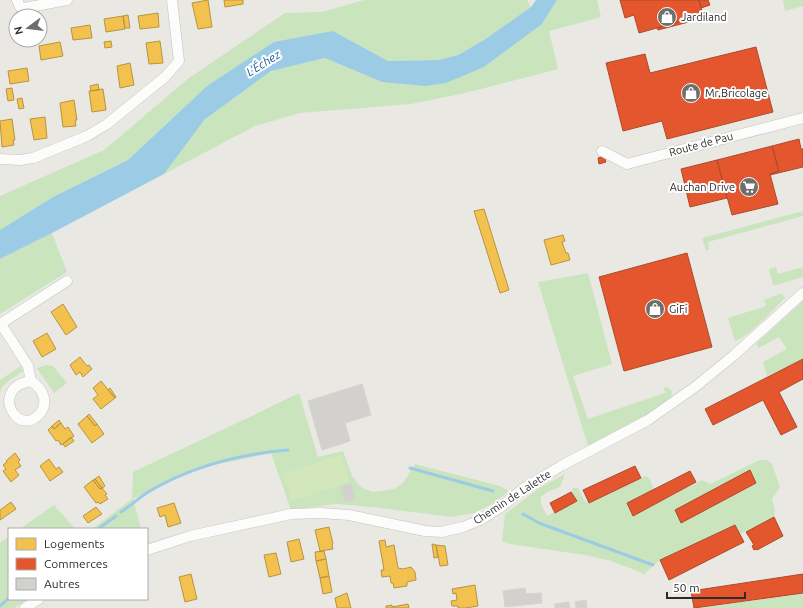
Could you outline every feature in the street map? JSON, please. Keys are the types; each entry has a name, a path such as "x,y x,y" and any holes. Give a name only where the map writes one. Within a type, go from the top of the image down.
{"street":[{"path":"17,0 20,7 24,8 67,0"},
{"path":"0,158 20,160 33,158 87,136 106,124 165,77 180,62 172,0"},
{"name":"Route de Pau","path":"602,151 627,164 803,118"},
{"path":"31,381 28,366 1,324 67,281"},
{"name":"Chemin de Lalette","path":"148,550 190,536 292,514 320,513 349,515 425,531 441,532 463,527 480,520 501,507 524,488 561,466 648,420 733,356 803,293"},
{"path":"25,608 38,600"}],"green space":[{"path":"364,0 527,0 531,7 484,40 458,55 438,60 388,61 333,31 207,86 128,160 53,197 0,230 0,196 104,150 189,78 285,13 322,12"},
{"path":"557,0 597,0 601,17 549,31 558,69 465,93 411,104 300,113 255,126 164,174 161,167 204,120 271,71 325,58 382,82 484,67 542,24"},
{"path":"783,0 803,0 803,6 785,11"},
{"path":"803,211 803,216 708,242 709,250 706,250 702,238"},
{"path":"52,233 67,272 0,314 0,259"},
{"path":"776,267 778,274 803,267 803,277 773,285 769,269"},
{"path":"588,273 612,364 573,376 588,419 665,393 664,387 669,388 672,392 671,397 644,417 588,446 538,282"},
{"path":"782,294 785,298 753,329 735,341 728,318 766,306 764,300"},
{"path":"803,301 803,359 767,376 763,362 787,349 779,337 759,348 756,344"},
{"path":"47,365 53,366 67,383 54,393 37,368"},
{"path":"21,366 23,371 6,383 0,394 0,380"},
{"path":"299,393 318,457 343,451 352,476 362,488 373,492 394,489 403,483 415,464 500,486 509,491 494,503 474,513 452,517 336,504 291,510 271,453 195,469 133,499 141,528 93,528 132,499 133,472"},
{"path":"341,455 350,482 292,501 283,474"},
{"path":"760,460 766,460 772,464 780,487 772,499 775,510 774,517 740,534 735,525 660,560 643,575 640,572 611,561 585,555 510,544 502,541 505,514 539,488 565,474 560,487 547,492 541,497 541,504 547,516 576,501 571,492 573,488 578,488 585,502 589,503 645,476 649,478 654,489 627,503 633,516 702,480 710,484"},
{"path":"54,505 74,528 21,528"},
{"path":"8,538 8,600 27,600 14,608 0,608 0,543"},
{"path":"803,593 803,608 701,608"}],"water":[{"name":"L'Échez","path":"536,0 557,0 542,24 484,67 446,83 425,86 382,82 325,58 271,71 204,120 164,174 0,259 0,230 53,197 128,160 207,86 274,42 333,31 388,61 438,60 458,55 484,40 531,7"}],"building: Logements":[{"path":"208,0 212,27 198,29 192,3"},
{"path":"224,0 243,0 243,4 225,7"},
{"path":"158,13 159,27 140,29 138,16"},
{"path":"128,15 130,28 125,28 123,16"},
{"path":"123,16 125,29 106,32 104,19"},
{"path":"90,25 92,38 73,40 71,28"},
{"path":"111,41 112,47 105,48 104,42"},
{"path":"160,41 163,63 149,64 146,43"},
{"path":"60,42 63,56 41,60 39,48 48,48 48,44"},
{"path":"130,63 134,85 120,88 117,66"},
{"path":"27,68 29,81 10,84 8,71"},
{"path":"98,84 99,90 91,91 90,86"},
{"path":"12,88 14,100 8,101 6,89"},
{"path":"103,89 106,110 92,112 89,91"},
{"path":"22,98 24,108 19,109 17,99"},
{"path":"74,100 77,120 75,120 76,126 63,127 60,103"},
{"path":"45,117 47,138 34,140 30,119"},
{"path":"12,119 15,140 13,140 14,145 2,147 0,121"},
{"path":"484,209 509,290 500,293 474,211"},
{"path":"563,235 565,241 562,242 570,260 551,265 544,240"},
{"path":"63,304 77,327 66,335 51,312"},
{"path":"47,333 56,349 42,357 33,341"},
{"path":"80,357 87,366 89,365 92,369 83,377 80,372 76,375 70,365"},
{"path":"101,381 115,398 101,409 93,399 98,395 93,388"},
{"path":"110,388 116,397 115,398 108,390"},
{"path":"89,414 97,424 95,426 87,416"},
{"path":"87,416 95,426 97,424 104,434 92,443 78,424"},
{"path":"59,420 61,423 54,429 52,426"},
{"path":"61,423 65,429 68,427 74,436 61,445 48,430 52,426 54,429"},
{"path":"71,437 74,441 65,447 63,444"},
{"path":"15,453 20,460 18,462 21,466 15,470 19,475 11,482 3,471 6,469 3,465"},
{"path":"49,459 56,469 59,467 63,472 50,481 40,466"},
{"path":"99,476 105,486 102,488 95,479"},
{"path":"95,479 102,488 100,489 93,480"},
{"path":"93,480 100,489 102,488 107,494 105,495 108,499 100,504 98,502 96,503 84,487"},
{"path":"11,502 16,509 0,520 0,510"},
{"path":"174,503 181,523 168,527 165,515 160,517 157,508"},
{"path":"96,507 102,514 88,523 83,516"},
{"path":"329,527 333,549 320,551 315,530"},
{"path":"299,539 304,559 291,562 287,542"},
{"path":"385,540 386,547 394,545 398,568 403,569 411,567 415,572 416,580 407,582 407,586 394,588 393,583 391,583 390,576 382,577 381,570 384,570 379,541"},
{"path":"432,544 436,545 438,557 434,558"},
{"path":"436,545 445,546 448,565 440,566"},
{"path":"324,551 326,559 316,561 315,552"},
{"path":"276,553 281,574 269,577 264,555"},
{"path":"326,559 329,576 320,578 316,561"},
{"path":"191,574 197,599 185,602 179,577"},
{"path":"329,576 332,592 323,594 320,578"},
{"path":"475,585 478,606 458,608 458,606 452,606 451,601 457,600 456,593 453,594 452,589"},
{"path":"347,593 351,608 337,608 335,598"},
{"path":"408,604 409,608 386,608 386,606 392,605 392,607"}],"building: Commerces":[{"name":"Jardiland","path":"620,0 699,0 703,15 639,33 634,15 625,18"},
{"path":"699,0 708,0 710,5 701,8"},
{"path":"703,15 704,18 658,30 657,28"},
{"name":"Mr.Bricolage","path":"756,47 773,112 667,139 662,121 623,131 606,63 645,54 650,73"},
{"path":"799,139 801,149 803,149 803,167 770,175 779,171 772,146"},
{"name":"Auchan Drive","path":"772,146 779,171 770,174 778,204 732,215 717,160"},
{"path":"604,156 606,162 599,164 598,158"},
{"path":"717,160 727,198 690,207 681,169"},
{"name":"GiFi","path":"687,253 712,347 624,371 599,277"},
{"path":"803,359 803,379 779,392 797,427 781,435 763,400 713,425 705,409"},
{"path":"635,466 641,478 589,503 583,490"},
{"path":"750,470 756,483 681,523 675,510"},
{"path":"690,471 696,482 633,516 627,503"},
{"path":"571,492 577,501 555,513 550,503"},
{"path":"774,517 783,536 757,550 754,550 752,546 754,545 746,532"},
{"path":"735,525 744,542 669,580 660,560"},
{"path":"803,574 803,593 694,608 691,591"}],"building: Autres":[{"path":"362,384 371,415 345,423 350,441 322,450 308,401"},
{"path":"351,484 355,499 345,502 341,487"},
{"path":"525,588 526,594 541,593 542,603 505,607 503,591"},
{"path":"586,600 587,608 576,608 575,602"},
{"path":"569,602 570,608 555,608 555,604"}],"waterway":[{"path":"121,512 148,492 181,475 234,458 288,450"},
{"path":"410,468 493,491"},
{"path":"523,514 539,523 653,565"},
{"path":"99,528 116,516"},
{"path":"0,606 8,599"}],"place":[{"name":"Jardiland","path":"667,17"},
{"name":"Mr.Bricolage","path":"691,93"},
{"name":"Auchan Drive","path":"749,187"},
{"name":"GiFi","path":"655,309"}]}
